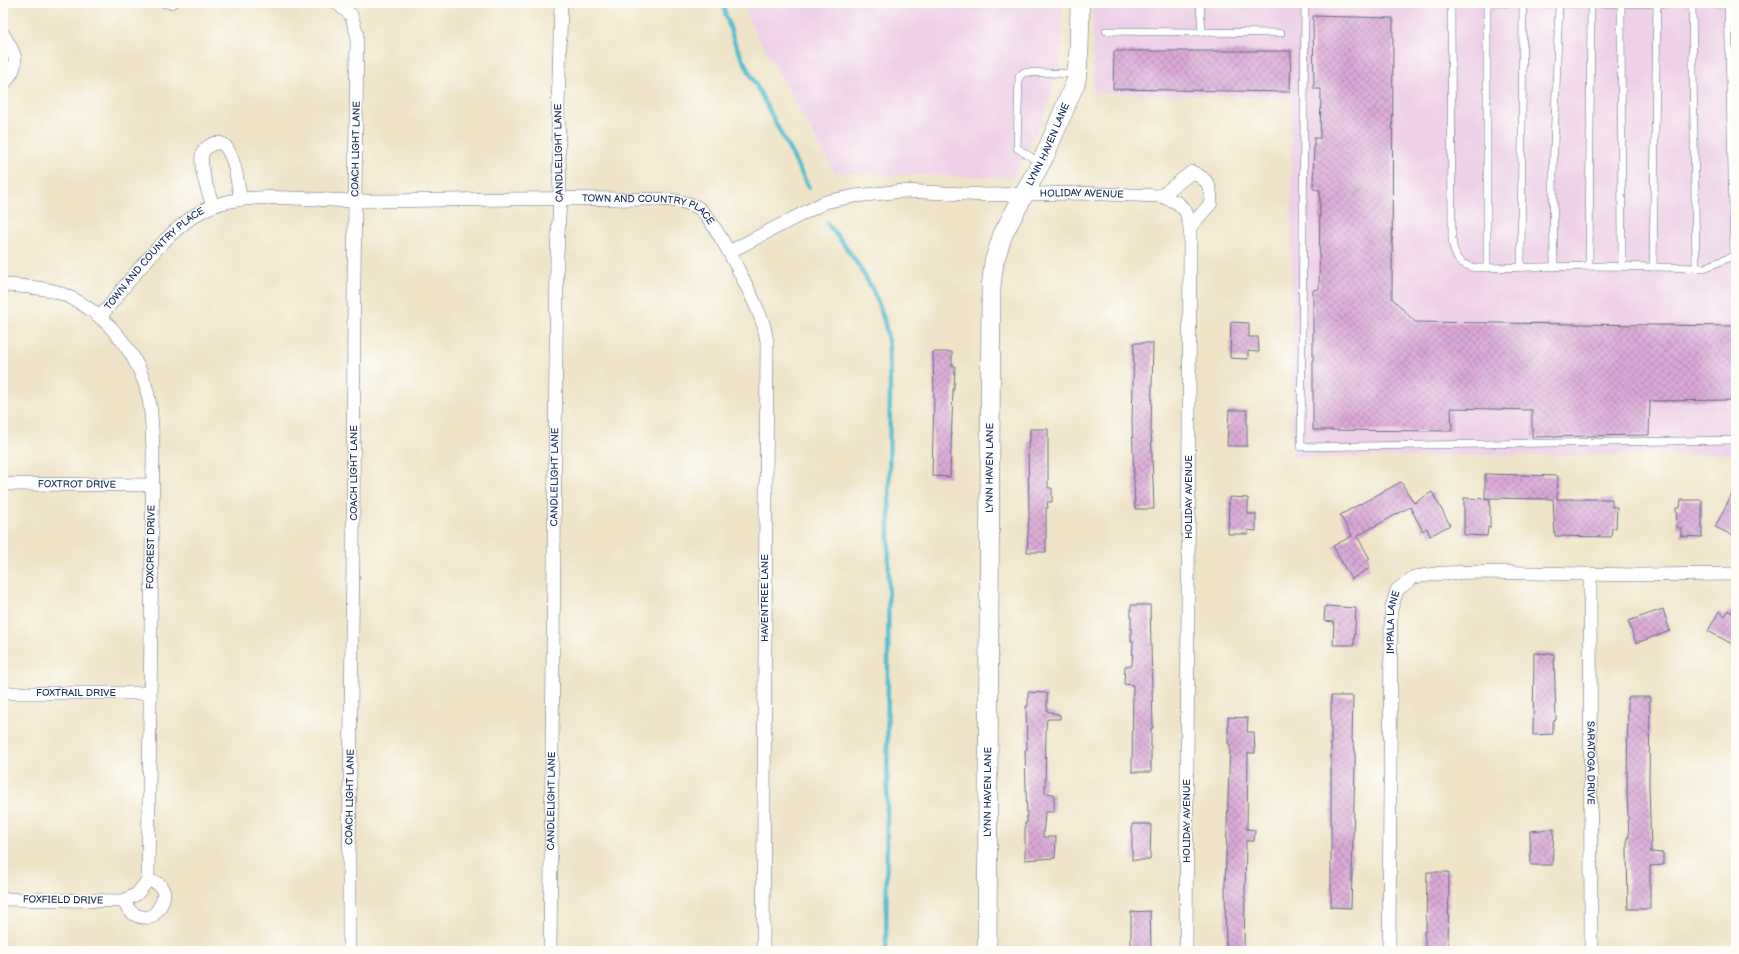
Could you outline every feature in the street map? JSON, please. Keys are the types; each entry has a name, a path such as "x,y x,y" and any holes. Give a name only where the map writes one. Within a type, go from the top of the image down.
{"street":[{"name":"COACH LIGHT LANE","path":"337,3 351,15 357,34 349,951"},
{"name":"CANDLELIGHT LANE","path":"550,951 557,255 560,198 558,108 561,3"},
{"name":"LYNN HAVEN LANE","path":"987,951 991,288 994,262 1003,234 1040,163 1076,81 1080,50 1080,3"},
{"path":"3,34 13,51 15,59 11,76 3,85"},
{"name":"TOWN AND COUNTRY PLACE","path":"213,206 203,170 202,155 212,144 219,143 225,146 232,159 241,200"},
{"path":"1161,196 1192,172 1202,176 1210,189 1210,203 1190,227"},
{"path":"729,252 824,202 855,196 903,191 986,195 1024,195"},
{"name":"HOLIDAY AVENUE","path":"1024,195 1075,193 1161,196 1178,203 1186,212 1190,227 1186,951"},
{"name":"TOWN AND COUNTRY PLACE","path":"101,316 145,263 179,226 213,206 241,200 299,198 355,201 560,198 663,200 683,203 698,208 710,220 729,252"},
{"name":"HAVENTREE LANE","path":"729,252 763,322 767,341 763,951"},
{"name":"FOXCREST DRIVE","path":"3,285 27,286 58,293 101,316 118,334 132,355 145,385 151,418 152,485 148,880"},
{"name":"FOXTROT DRIVE","path":"3,484 152,485"},
{"name":"IMPALA LANE","path":"1389,951 1391,610 1397,590 1414,577 1443,573 1736,574"},
{"name":"SARATOGA DRIVE","path":"1590,574 1591,951"},
{"name":"FOXTRAIL DRIVE","path":"3,693 149,693"},
{"path":"123,901 129,910 136,916 151,917 161,907 164,892 159,884 148,880"},
{"name":"FOXFIELD DRIVE","path":"3,899 123,901 137,894 148,880"}],"lane":[{"path":"162,3 171,5 176,3"},
{"path":"1200,3 1202,32"},
{"path":"1305,3 1301,447 1736,440"},
{"path":"1451,3 1453,253 1465,265 1487,268 1589,266 1696,268 1709,266 1735,256 1732,4 1472,3"},
{"path":"1487,3 1487,268"},
{"path":"1521,267 1523,3"},
{"path":"1589,266 1591,3"},
{"path":"1621,3 1622,266"},
{"path":"1554,267 1554,174 1559,4"},
{"path":"1653,267 1657,4"},
{"path":"1692,4 1696,268"},
{"path":"1106,31 1281,34"},
{"path":"1040,163 1017,148 1019,77 1024,72 1077,74"}],"shaded area":[{"path":"745,3 1062,3 1061,61 1044,117 1014,178 835,173 748,19"},
{"path":"1093,3 1736,3 1736,454 1292,457 1291,98 1093,93"}],"building":[{"path":"1313,16 1393,18 1392,298 1415,322 1736,326 1736,400 1650,401 1649,435 1532,437 1532,410 1451,408 1452,431 1313,430 1313,290 1319,289 1320,190 1313,189 1314,138 1320,138 1321,89 1314,89"},
{"path":"1114,51 1291,51 1290,92 1113,89"},
{"path":"1231,322 1249,323 1249,337 1258,337 1259,352 1248,351 1248,359 1230,358"},
{"path":"1134,343 1153,343 1151,430 1154,509 1135,509 1132,422"},
{"path":"933,352 952,352 952,365 955,366 950,477 932,476 934,397"},
{"path":"1229,410 1247,410 1247,446 1227,446"},
{"path":"1030,429 1048,429 1048,488 1052,488 1052,502 1047,502 1048,508 1046,508 1046,552 1027,552 1029,517 1028,442 1030,442"},
{"path":"1485,474 1558,476 1557,499 1612,499 1612,507 1617,507 1616,528 1612,528 1611,537 1555,536 1553,499 1485,498"},
{"path":"1401,482 1414,503 1432,492 1450,525 1430,536 1427,528 1423,531 1410,507 1357,536 1370,559 1367,561 1370,568 1351,579 1333,546 1352,536 1340,515"},
{"path":"1736,486 1736,537 1715,527"},
{"path":"1229,497 1248,498 1248,514 1256,514 1256,531 1248,530 1248,534 1228,534"},
{"path":"1464,498 1490,499 1490,528 1488,527 1487,536 1464,535"},
{"path":"1681,500 1702,500 1702,537 1681,536 1681,528 1677,528 1676,508 1680,508"},
{"path":"1131,605 1150,605 1153,728 1151,728 1151,772 1132,772 1133,685 1124,684 1125,666 1132,666 1133,641 1131,641"},
{"path":"1325,606 1356,608 1354,645 1333,645 1334,622 1324,621"},
{"path":"1663,609 1670,631 1636,643 1628,621"},
{"path":"1728,610 1736,615 1736,646 1708,631 1719,611 1725,616"},
{"path":"1534,653 1554,654 1556,720 1553,721 1553,734 1533,735"},
{"path":"1028,692 1047,693 1047,711 1060,715 1060,719 1047,719 1046,728 1045,793 1054,794 1054,812 1045,812 1043,837 1056,837 1055,858 1025,860 1025,823 1027,823 1025,750 1027,749 1026,706 1028,706"},
{"path":"1331,696 1353,696 1352,740 1355,749 1355,768 1351,908 1331,907"},
{"path":"1628,697 1650,697 1649,785 1651,852 1663,853 1663,865 1650,866 1650,909 1628,909"},
{"path":"1228,717 1248,718 1247,732 1254,732 1255,753 1248,753 1247,829 1255,830 1254,841 1246,841 1244,951 1226,951 1225,884 1230,744 1228,744"},
{"path":"1132,824 1151,824 1150,860 1132,860"},
{"path":"1554,829 1552,865 1531,865 1530,831"},
{"path":"1427,872 1449,872 1448,951 1426,951 1424,931 1426,931"},
{"path":"1150,911 1151,948 1131,947 1131,912"}],"waterway":[{"path":"722,3 735,44 809,188"},
{"path":"827,223 857,263 873,292 885,323 889,344 886,951"}]}
